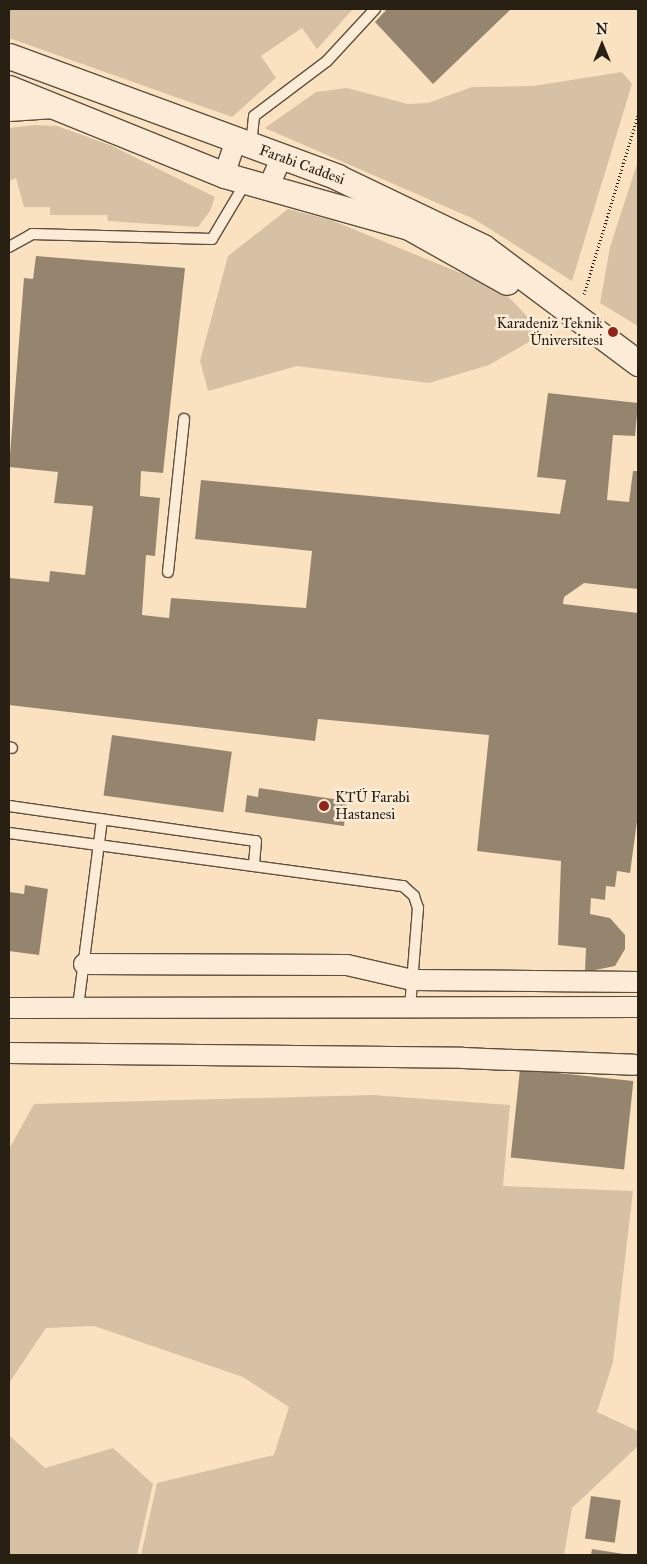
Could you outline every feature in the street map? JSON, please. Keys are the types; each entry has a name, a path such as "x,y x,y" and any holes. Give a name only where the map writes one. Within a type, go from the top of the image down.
{"street":[{"name":"Farabi Caddesi","path":"9,56 243,144 338,177 483,247 558,300 572,317 638,363"},
{"name":"Farabi Caddesi","path":"9,88 246,182 409,227 479,265 550,314 572,317"},
{"path":"9,111 60,108"},
{"path":"243,144 246,182"},
{"path":"246,182 282,157"},
{"path":"84,964 347,965 412,980 638,982"},
{"path":"9,1008 638,1007"},
{"path":"9,1053 472,1058 634,1065"}],"lane":[{"path":"243,144 254,116 327,61 375,9"},
{"path":"9,247 32,234 212,239 246,182"},
{"path":"168,572 184,419"},
{"path":"9,806 256,841 254,865"},
{"path":"78,1008 102,820"},
{"path":"9,832 403,886 414,896 418,908 410,1008"}],"path":[{"path":"572,317 589,286 608,205 638,115"}],"shaded area":[{"path":"9,9 353,9 317,49 302,28 261,56 276,78 232,117 9,38"},
{"path":"622,72 632,84 572,281 474,219 265,128 316,92 347,88 408,104 428,103 472,87 533,86"},
{"path":"34,125 57,126 110,145 215,197 210,211 198,227 108,221 107,215 50,215 50,207 24,207 16,178 9,181 9,128"},
{"path":"638,161 638,326 600,303 610,247"},
{"path":"288,209 331,220 502,290 540,330 534,339 489,365 429,383 297,366 208,391 200,361 228,256"},
{"path":"372,1095 510,1105 503,1186 633,1191 613,1362 597,1412 638,1431 638,1446 572,1508 564,1555 141,1555 157,1483 274,1455 289,1407 243,1377 94,1326 46,1328 9,1383 9,1149 34,1104"},
{"path":"9,1435 45,1468 113,1448 153,1484 137,1555 9,1555"}],"building":[{"path":"387,9 511,9 433,84 375,22"},
{"path":"36,256 185,268 163,473 141,471 140,496 160,498 155,556 146,555 142,615 169,618 171,598 306,608 312,551 195,539 201,480 560,514 566,480 537,477 548,393 638,403 635,436 613,435 607,500 629,502 633,471 638,471 638,589 584,583 564,597 563,604 638,613 638,814 630,873 617,871 615,887 606,886 605,900 591,898 590,914 610,918 625,935 625,949 615,966 585,972 586,948 558,945 561,861 477,851 489,735 318,719 315,741 9,705 9,578 49,582 50,571 85,575 93,506 54,503 58,472 9,467 24,278 33,279"},
{"path":"112,735 232,752 223,812 104,795"},
{"path":"259,788 347,801 344,826 245,812 247,795 258,797"},
{"path":"25,885 48,889 39,955 9,951 9,892 24,894"},
{"path":"520,1069 633,1081 624,1169 511,1158"},
{"path":"591,1496 621,1500 615,1543 585,1539"},
{"path":"592,1549 624,1554 624,1555 591,1555"}],"place":[{"name":"Karadeniz Teknik Üniversitesi","path":"613,332"},
{"name":"KTÜ Farabi Hastanesi","path":"324,806"}]}
